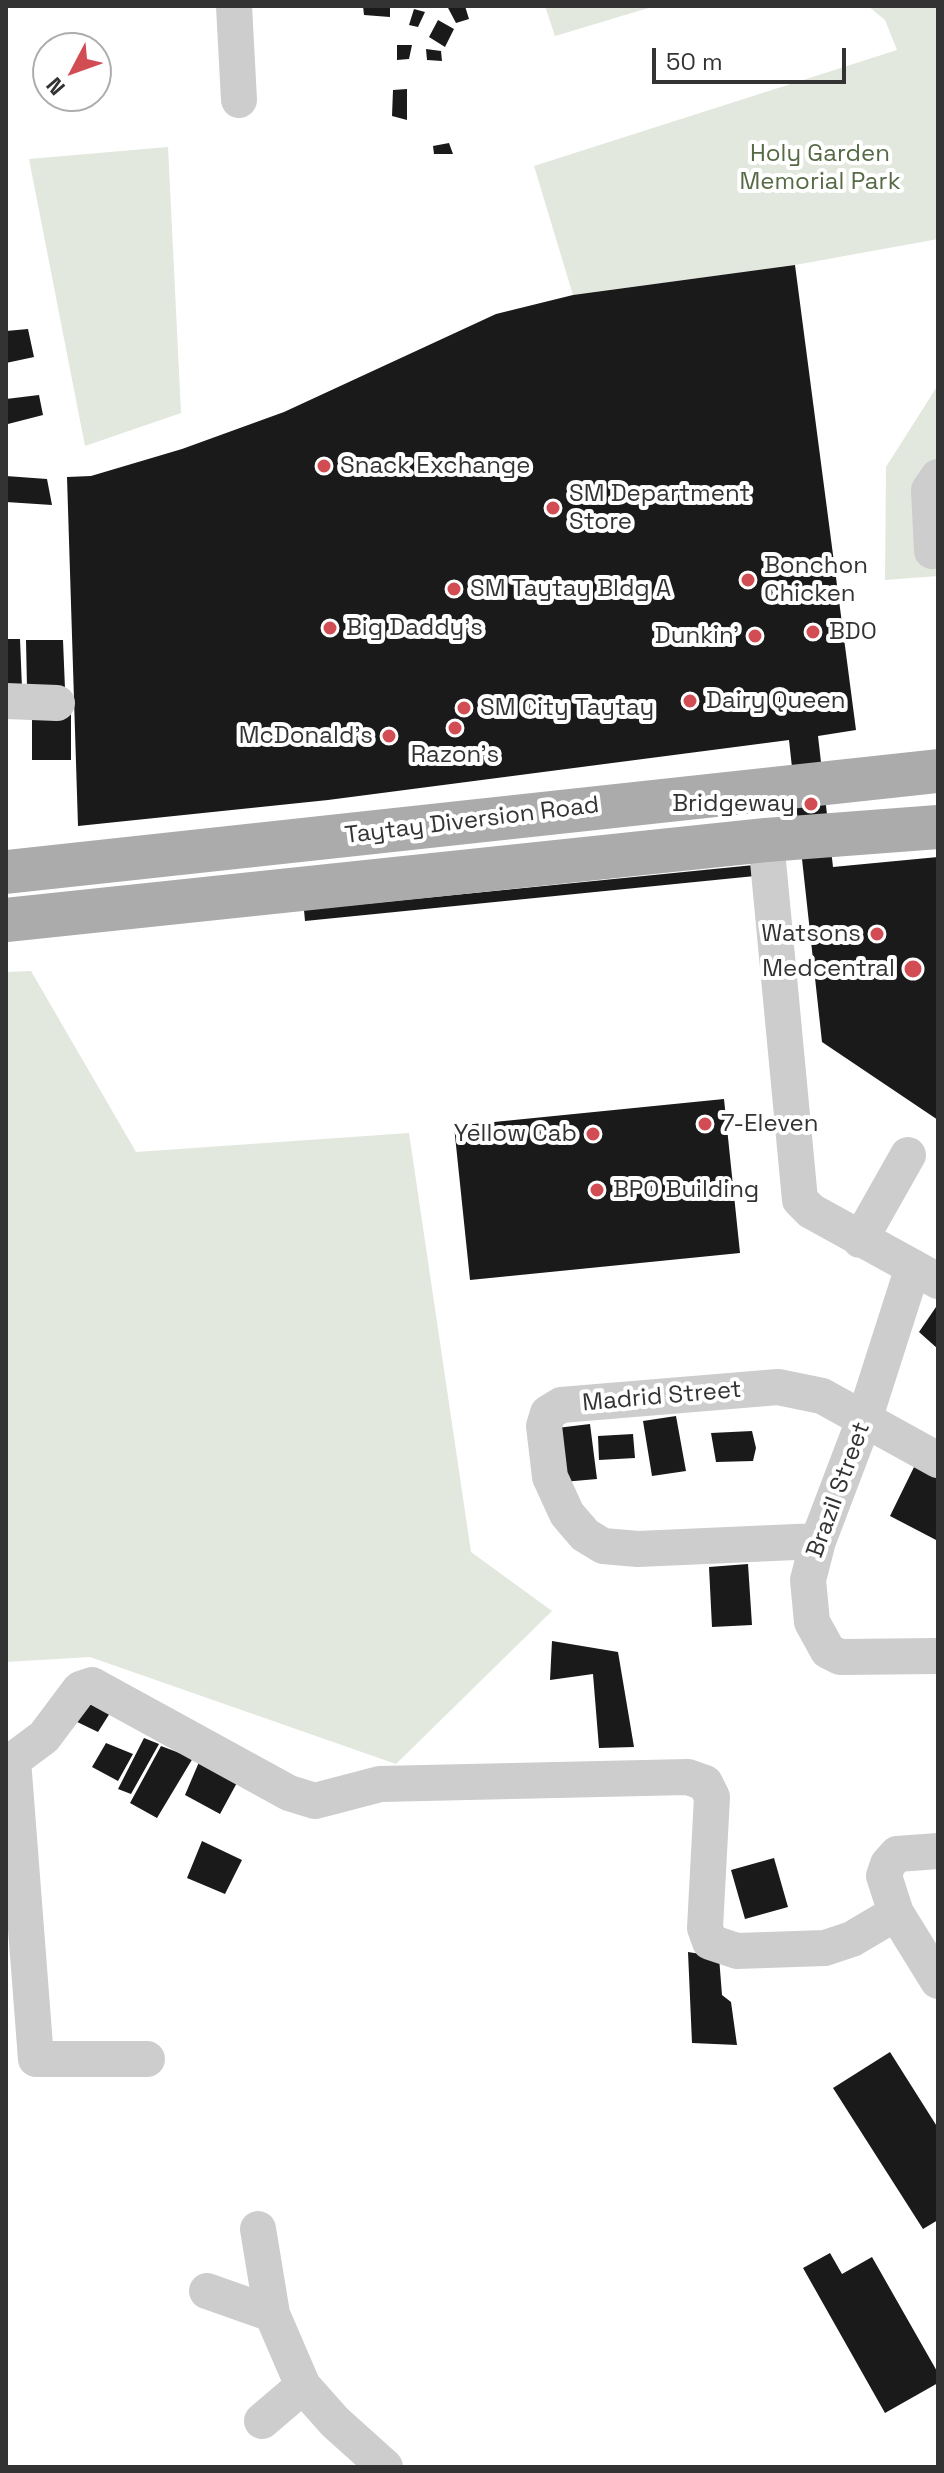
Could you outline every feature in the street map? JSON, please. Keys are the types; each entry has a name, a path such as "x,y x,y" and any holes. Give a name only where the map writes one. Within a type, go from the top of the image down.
{"main road":[{"name":"Taytay Diversion Road","path":"6,872 938,771"},
{"name":"Taytay Diversion Road","path":"6,920 766,840 938,827"}],"street":[{"path":"234,6 239,100"},
{"path":"938,477 929,490 932,551 938,550"},
{"path":"6,701 57,703"},
{"path":"766,840 800,1200 811,1211 860,1240 926,1274"},
{"path":"860,1240 908,1155"},
{"name":"Brazil Street","path":"926,1274 864,1420 818,1541 808,1580 812,1622 828,1651 840,1657 938,1656"},
{"name":"Madrid Street","path":"818,1541 638,1549 603,1546 585,1535 567,1514 550,1477 544,1426 548,1413 561,1405 778,1387 822,1396 938,1460"},
{"path":"147,2059 21,2058 10,1760 44,1737 80,1689 92,1685 289,1793 315,1801 380,1784 688,1777 705,1783 712,1797 705,1928 710,1942 737,1951 825,1948 852,1939 896,1913"},
{"path":"938,1851 897,1854 888,1864 884,1876 896,1913 938,1981"},
{"path":"258,2229 272,2314 303,2386 335,2422 385,2467"},
{"path":"207,2291 272,2314"},
{"path":"262,2421 303,2386"}],"green space":[{"path":"545,6 655,6 555,36"},
{"name":"Holy Garden Memorial Park","path":"868,6 938,6 938,239 795,265 573,295 534,166 897,50 885,20"},
{"path":"168,147 181,413 85,446 29,159"},
{"path":"938,385 938,576 885,580 886,467"},
{"path":"31,971 136,1152 409,1133 471,1552 552,1611 396,1764 90,1657 6,1662 6,972"}],"building":[{"path":"363,6 390,6 390,17 364,15"},
{"path":"447,6 465,6 469,19 456,23"},
{"path":"414,9 425,12 418,27 409,25"},
{"path":"438,20 454,29 445,47 429,37"},
{"path":"397,45 412,45 409,59 397,60"},
{"path":"426,49 441,51 442,61 427,60"},
{"path":"407,89 407,120 392,116 393,90"},
{"path":"449,143 453,154 434,154 433,146"},
{"name":"SM City Taytay","path":"795,265 856,730 818,736 833,867 938,857 938,1120 822,1042 789,740 328,800 78,826 67,477 91,476 182,449 284,412 496,314 573,295"},
{"path":"28,329 34,357 6,363 6,331"},
{"path":"39,395 43,415 8,424 6,399"},
{"path":"6,476 47,479 52,505 6,502"},
{"path":"6,639 20,639 22,688 6,687"},
{"path":"26,640 63,640 65,689 27,688"},
{"path":"32,705 71,705 71,760 32,760"},
{"path":"764,864 765,875 305,921 304,910"},
{"name":"BPO Building","path":"724,1099 740,1253 470,1280 454,1126"},
{"path":"938,1304 938,1349 919,1332"},
{"path":"676,1416 686,1471 652,1476 643,1421"},
{"path":"590,1424 597,1479 563,1482 557,1428"},
{"path":"752,1431 756,1448 753,1461 716,1462 711,1433"},
{"path":"633,1434 635,1458 599,1460 598,1436"},
{"path":"916,1463 938,1474 938,1541 890,1516"},
{"path":"748,1564 752,1625 712,1627 709,1567"},
{"path":"552,1641 618,1652 634,1747 599,1748 593,1674 550,1680"},
{"path":"85,1692 115,1705 98,1732 71,1719"},
{"path":"144,1738 159,1744 131,1794 118,1789"},
{"path":"106,1743 133,1754 118,1781 92,1767"},
{"path":"161,1746 193,1758 157,1818 130,1803"},
{"path":"202,1755 239,1779 220,1814 185,1795"},
{"path":"202,1841 242,1860 225,1894 187,1878"},
{"path":"774,1858 788,1907 745,1919 731,1870"},
{"path":"688,1952 719,1957 722,1995 731,2002 737,2045 692,2043"},
{"path":"890,2052 938,2128 938,2220 923,2229 833,2088"},
{"path":"830,2253 842,2274 872,2257 938,2373 938,2383 885,2413 803,2268"}],"place":[{"name":"Snack Exchange","path":"324,466"},
{"name":"SM Department Store","path":"553,508"},
{"name":"Bonchon Chicken","path":"748,580"},
{"name":"SM Taytay Bldg A","path":"454,589"},
{"name":"Big Daddy's","path":"330,628"},
{"name":"BDO","path":"813,632"},
{"name":"Dunkin'","path":"755,636"},
{"name":"Dairy Queen","path":"690,701"},
{"name":"SM City Taytay","path":"464,708"},
{"name":"Razon's","path":"455,728"},
{"name":"McDonald's","path":"389,736"},
{"name":"Bridgeway","path":"811,804"},
{"name":"Watsons","path":"877,934"},
{"name":"Medcentral","path":"913,969"},
{"name":"7-Eleven","path":"705,1124"},
{"name":"Yellow Cab","path":"593,1134"},
{"name":"BPO Building","path":"597,1190"}]}
